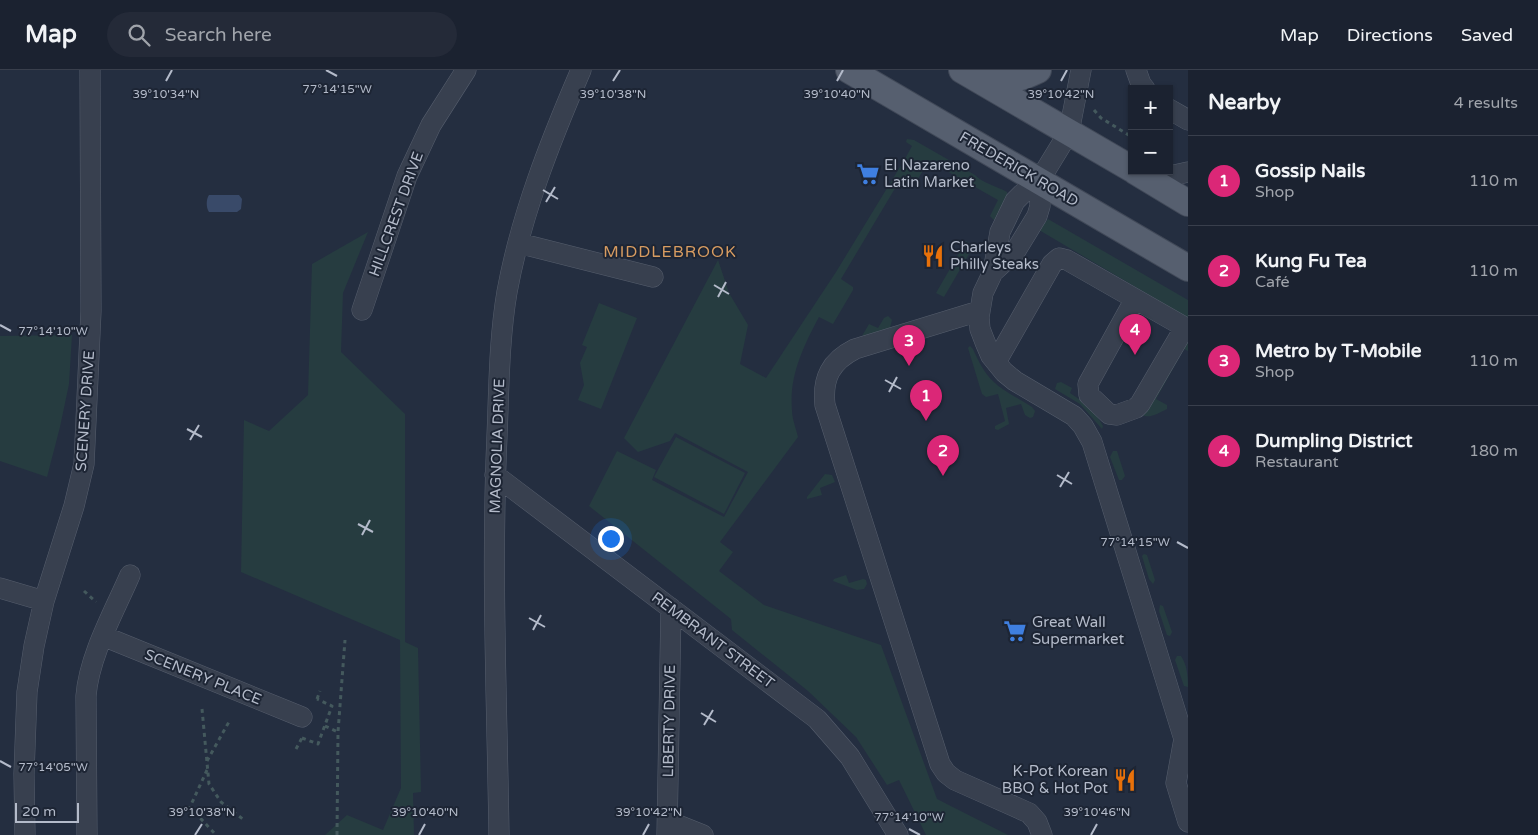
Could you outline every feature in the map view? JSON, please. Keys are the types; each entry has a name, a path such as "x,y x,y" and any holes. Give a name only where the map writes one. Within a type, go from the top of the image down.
{"main road":[{"name":"FREDERICK ROAD","path":"849,70 1188,268"},
{"path":"962,70 1128,167"},
{"path":"985,83 1005,82 1038,70"},
{"path":"1141,175 1188,203"}],"street":[{"name":"SCENERY DRIVE","path":"25,835 24,774 27,692 34,646 44,601 74,506 84,464 91,311 90,70"},
{"name":"HILLCREST DRIVE","path":"362,310 407,176 432,125 466,70"},
{"name":"MAGNOLIA DRIVE","path":"499,835 494,544 495,475 501,357 507,293 525,215 553,136 581,70"},
{"path":"1081,70 1068,132 1039,181 1040,206 1037,216 1015,252 993,272 984,288 979,311 982,336 996,362 1004,372 1074,416 1083,426 1092,442 1184,739 1176,783 1188,822"},
{"path":"1136,70 1142,85"},
{"path":"1173,111 1188,120"},
{"path":"1159,175 1170,176 1188,172"},
{"path":"518,243 653,276"},
{"path":"996,362 1052,264 1059,258 1067,260 1186,328 1138,407 1115,416 1107,413 1089,395 1088,384 1135,299"},
{"path":"979,311 844,354 836,360 830,369 824,398 940,764 946,773 955,780 1029,813 1042,835"},
{"name":"REMBRANT STREET","path":"495,475 817,719 850,757 898,835"},
{"path":"87,835 86,686 90,668 130,575"},
{"path":"0,588 44,601"},
{"name":"LIBERTY DRIVE","path":"668,828 671,608"},
{"name":"SCENERY PLACE","path":"103,636 302,717"},
{"path":"668,828 703,835"}],"path":[{"path":"337,835 338,732 345,640"},
{"path":"202,709 209,784 221,802 244,820"},
{"path":"207,762 230,720"},
{"path":"324,726 338,732"},
{"path":"207,770 190,807 216,835"}],"green space":[{"path":"907,139 914,140 981,180 1007,192 1007,197 994,220 990,216 998,200 929,161 916,182 903,175 841,279 853,287 853,290 833,324 819,317 808,339 798,362 793,385 792,413 798,437 720,542 733,552 719,571 764,605 881,645 937,799 1008,835 926,835 899,780 887,785 856,737 808,691 732,630 731,619 589,506 617,451 656,470 652,480 724,517 748,472 675,433 670,441 638,452 624,438 718,260 729,293 748,325 740,364 766,378 836,272 906,157 912,146 906,142"},
{"path":"1048,219 1188,300 1188,318 1039,230"},
{"path":"368,232 343,293 341,352 405,414 405,642 418,648 421,792 413,793 414,835 325,835 347,815 383,830 401,788 400,640 241,572 244,420 269,431 308,395 312,264"},
{"path":"966,241 971,244 972,249 944,297 936,293"},
{"path":"599,303 637,318 601,409 578,400 584,385 580,363 587,347 582,345"},
{"path":"888,316 892,320 890,328 862,336 869,324 878,328 884,318"},
{"path":"72,335 69,384 47,477 0,461 0,336"},
{"path":"1188,341 1188,351 1184,349 1156,399 1167,405 1167,409 1157,414 1144,416 1141,414"},
{"path":"970,346 990,378 1003,390 1032,407 1035,411 1033,417 1030,418 1025,415 1021,404 1006,408 1009,424 998,430 995,429 995,426 1005,421 998,394 986,397 982,394 968,348"},
{"path":"1061,382 1072,388 1070,393 1093,412 1103,426 1102,429 1080,404 1055,389 1057,383"},
{"path":"676,437 745,473 724,514 654,477"},
{"path":"1113,451 1117,451 1125,476 1122,480 1119,480 1110,457"},
{"path":"825,474 832,475 835,482 820,488 822,495 807,499 807,497"},
{"path":"1144,554 1147,555 1155,580 1153,584 1149,579 1142,556"},
{"path":"846,575 849,583 863,579 866,580 867,584 864,589 857,590 833,581"},
{"path":"1160,605 1163,606 1172,632 1170,636 1167,635 1159,611"},
{"path":"1177,656 1181,656 1185,663 1188,687 1184,686 1175,660"}],"water":[{"path":"209,195 239,195 242,199 241,209 237,212 209,212 207,199"}],"place":[{"name":"El Nazareno Latin Market","path":"868,174"},
{"name":"Charleys Philly Steaks","path":"933,256"},
{"name":"Dumpling District","path":"1135,355"},
{"name":"Metro by T-Mobile","path":"909,366"},
{"name":"Gossip Nails","path":"926,421"},
{"name":"Kung Fu Tea","path":"943,476"},
{"name":"Great Wall Supermarket","path":"1015,631"},
{"name":"K-Pot Korean BBQ & Hot Pot","path":"1125,780"}],"district":[{"name":"MIDDLEBROOK","path":"670,251"}]}
